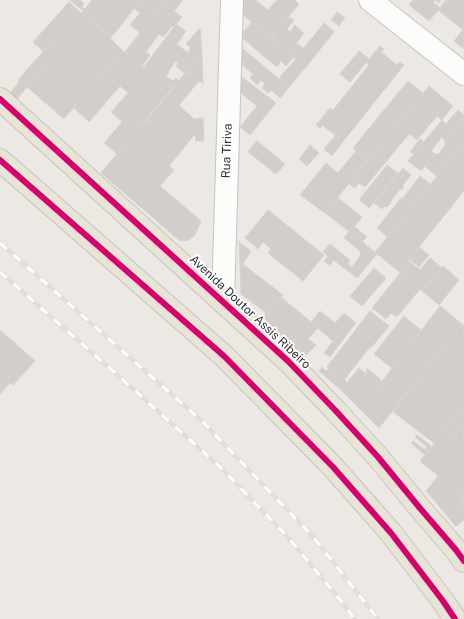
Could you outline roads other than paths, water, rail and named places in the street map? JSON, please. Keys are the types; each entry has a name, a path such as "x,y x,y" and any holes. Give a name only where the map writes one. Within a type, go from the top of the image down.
{"main road":[{"name":"Avenida Doutor Assis Ribeiro","path":"0,99 288,361 378,457 464,561"},
{"path":"0,160 229,362 338,473 391,533 455,619"}],"street":[{"name":"Rua Tiriva","path":"223,301 232,0"},
{"path":"370,0 464,74"}],"railway":[{"path":"0,243 203,422 314,538 378,619"},
{"path":"0,272 220,467 286,535 347,608 354,619"}]}
